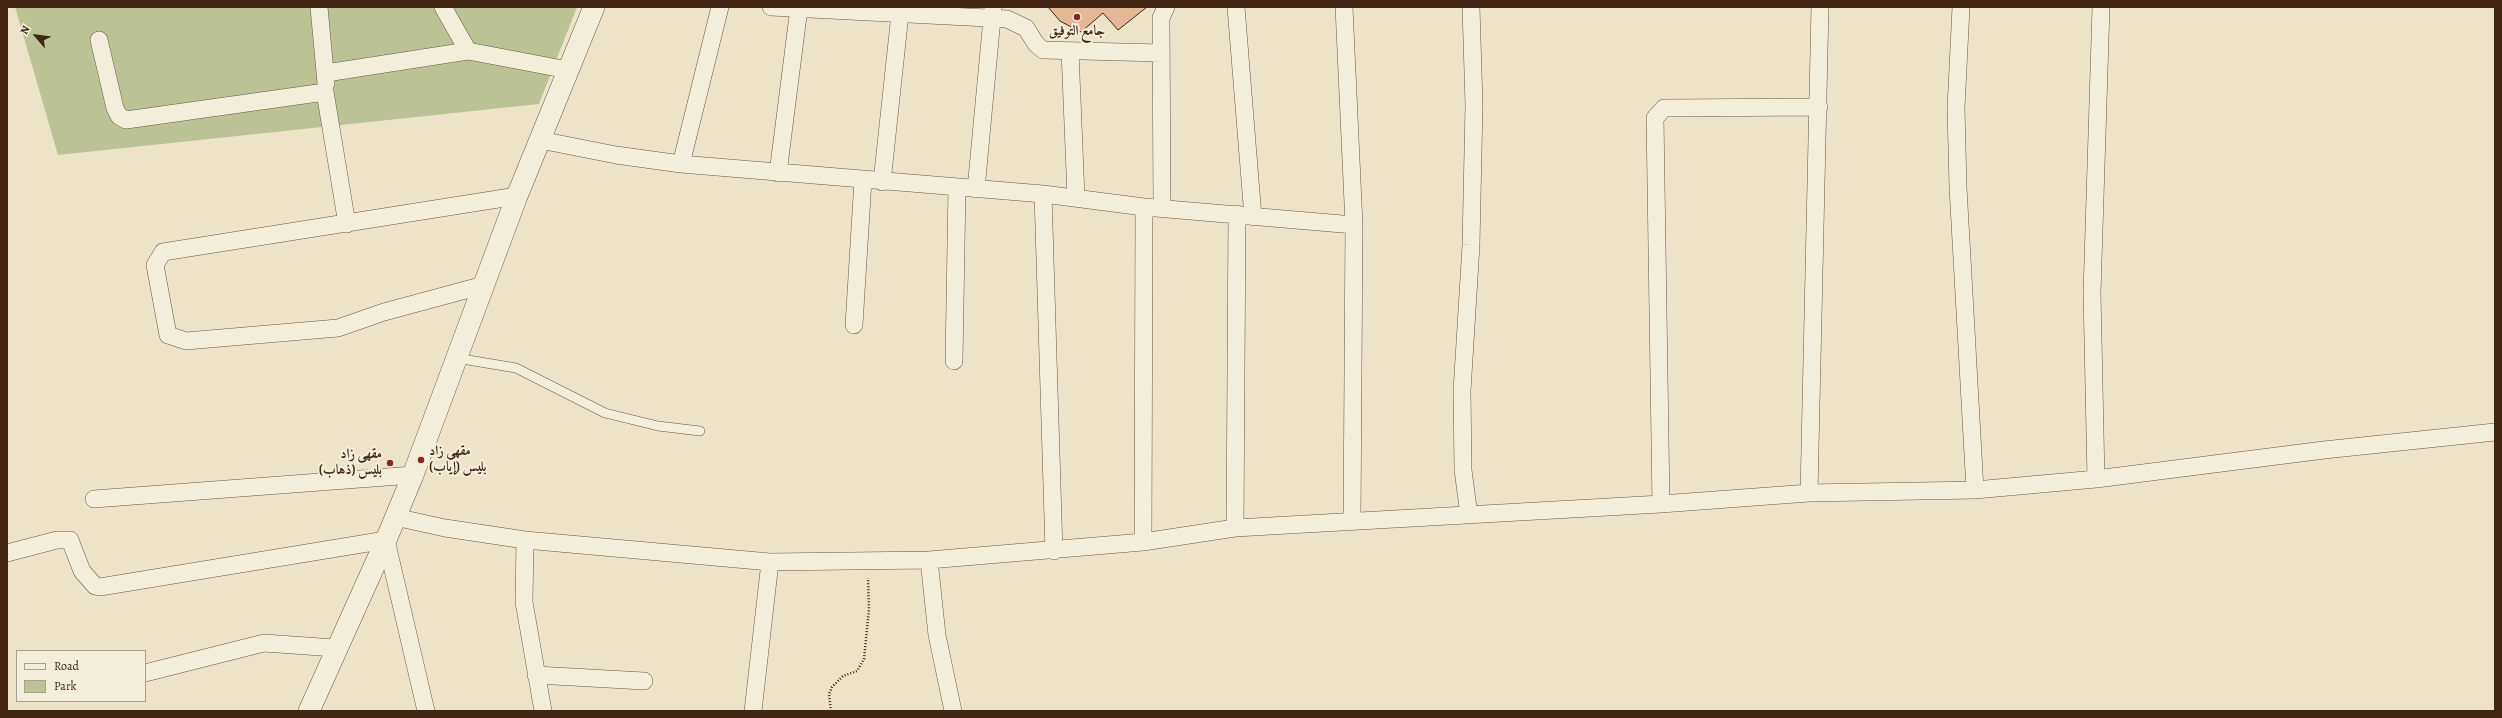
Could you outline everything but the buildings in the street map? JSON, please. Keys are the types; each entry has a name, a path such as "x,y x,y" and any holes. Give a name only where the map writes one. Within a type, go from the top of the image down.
{"street":[{"path":"319,7 326,73 325,92 348,224"},
{"path":"443,7 468,51"},
{"path":"309,711 335,648 396,517 517,196 594,7"},
{"path":"681,164 720,7"},
{"path":"771,7 900,14 993,13 1020,24 1031,34 1036,44 1043,50 1161,53"},
{"path":"1162,208 1161,53 1162,18 1166,7"},
{"path":"1235,528 1245,216 1236,7"},
{"path":"1344,7 1354,225 1352,521"},
{"path":"1468,515 1463,470 1462,391 1471,245 1474,105 1472,7"},
{"path":"1809,492 1819,107 1820,7"},
{"path":"1961,7 1956,108 1958,187 1975,490"},
{"path":"2096,479 2092,293 2101,7"},
{"path":"778,173 799,8"},
{"path":"976,189 993,13"},
{"path":"882,182 900,14"},
{"path":"99,40 115,108 119,116 126,120 325,92"},
{"path":"326,73 468,51 568,70"},
{"path":"1070,51 1076,197"},
{"path":"1661,504 1655,118 1664,108 1819,107"},
{"path":"540,140 616,155 681,164 882,182 1043,194 1076,197 1144,207 1354,225"},
{"path":"854,326 863,180"},
{"path":"954,361 956,187"},
{"path":"1043,194 1054,551"},
{"path":"484,285 384,312 338,328 186,341 168,335 155,265 163,252 348,224 517,196"},
{"path":"1143,542 1144,207"},
{"path":"396,517 445,528 525,540 770,562 868,562 929,560 1054,551 1143,542 1235,528 1661,504 1809,492 1975,490 2096,479 2324,450 2495,432"},
{"path":"94,499 413,475"},
{"path":"7,553 57,540 70,540 82,572 94,586 100,587 386,540"},
{"path":"386,540 426,711"},
{"path":"525,540 524,602 543,711"},
{"path":"929,560 937,635 952,711"},
{"path":"753,711 770,562"},
{"path":"146,674 264,643 335,648"},
{"path":"536,675 644,682"}],"lane":[{"path":"456,358 516,368 605,413 658,426 700,431"}],"path":[{"path":"831,711 829,694 832,687 843,676 857,671 864,659 869,609 868,562"}],"green space":[{"path":"15,7 577,7 539,104 58,155"}],"place":[{"name":"جامع التوفيق","path":"1077,17"},
{"name":"مقهى زاد بليس (إياب)","path":"421,460"},
{"name":"مقهى زاد بليس (ذهاب)","path":"390,463"}]}
